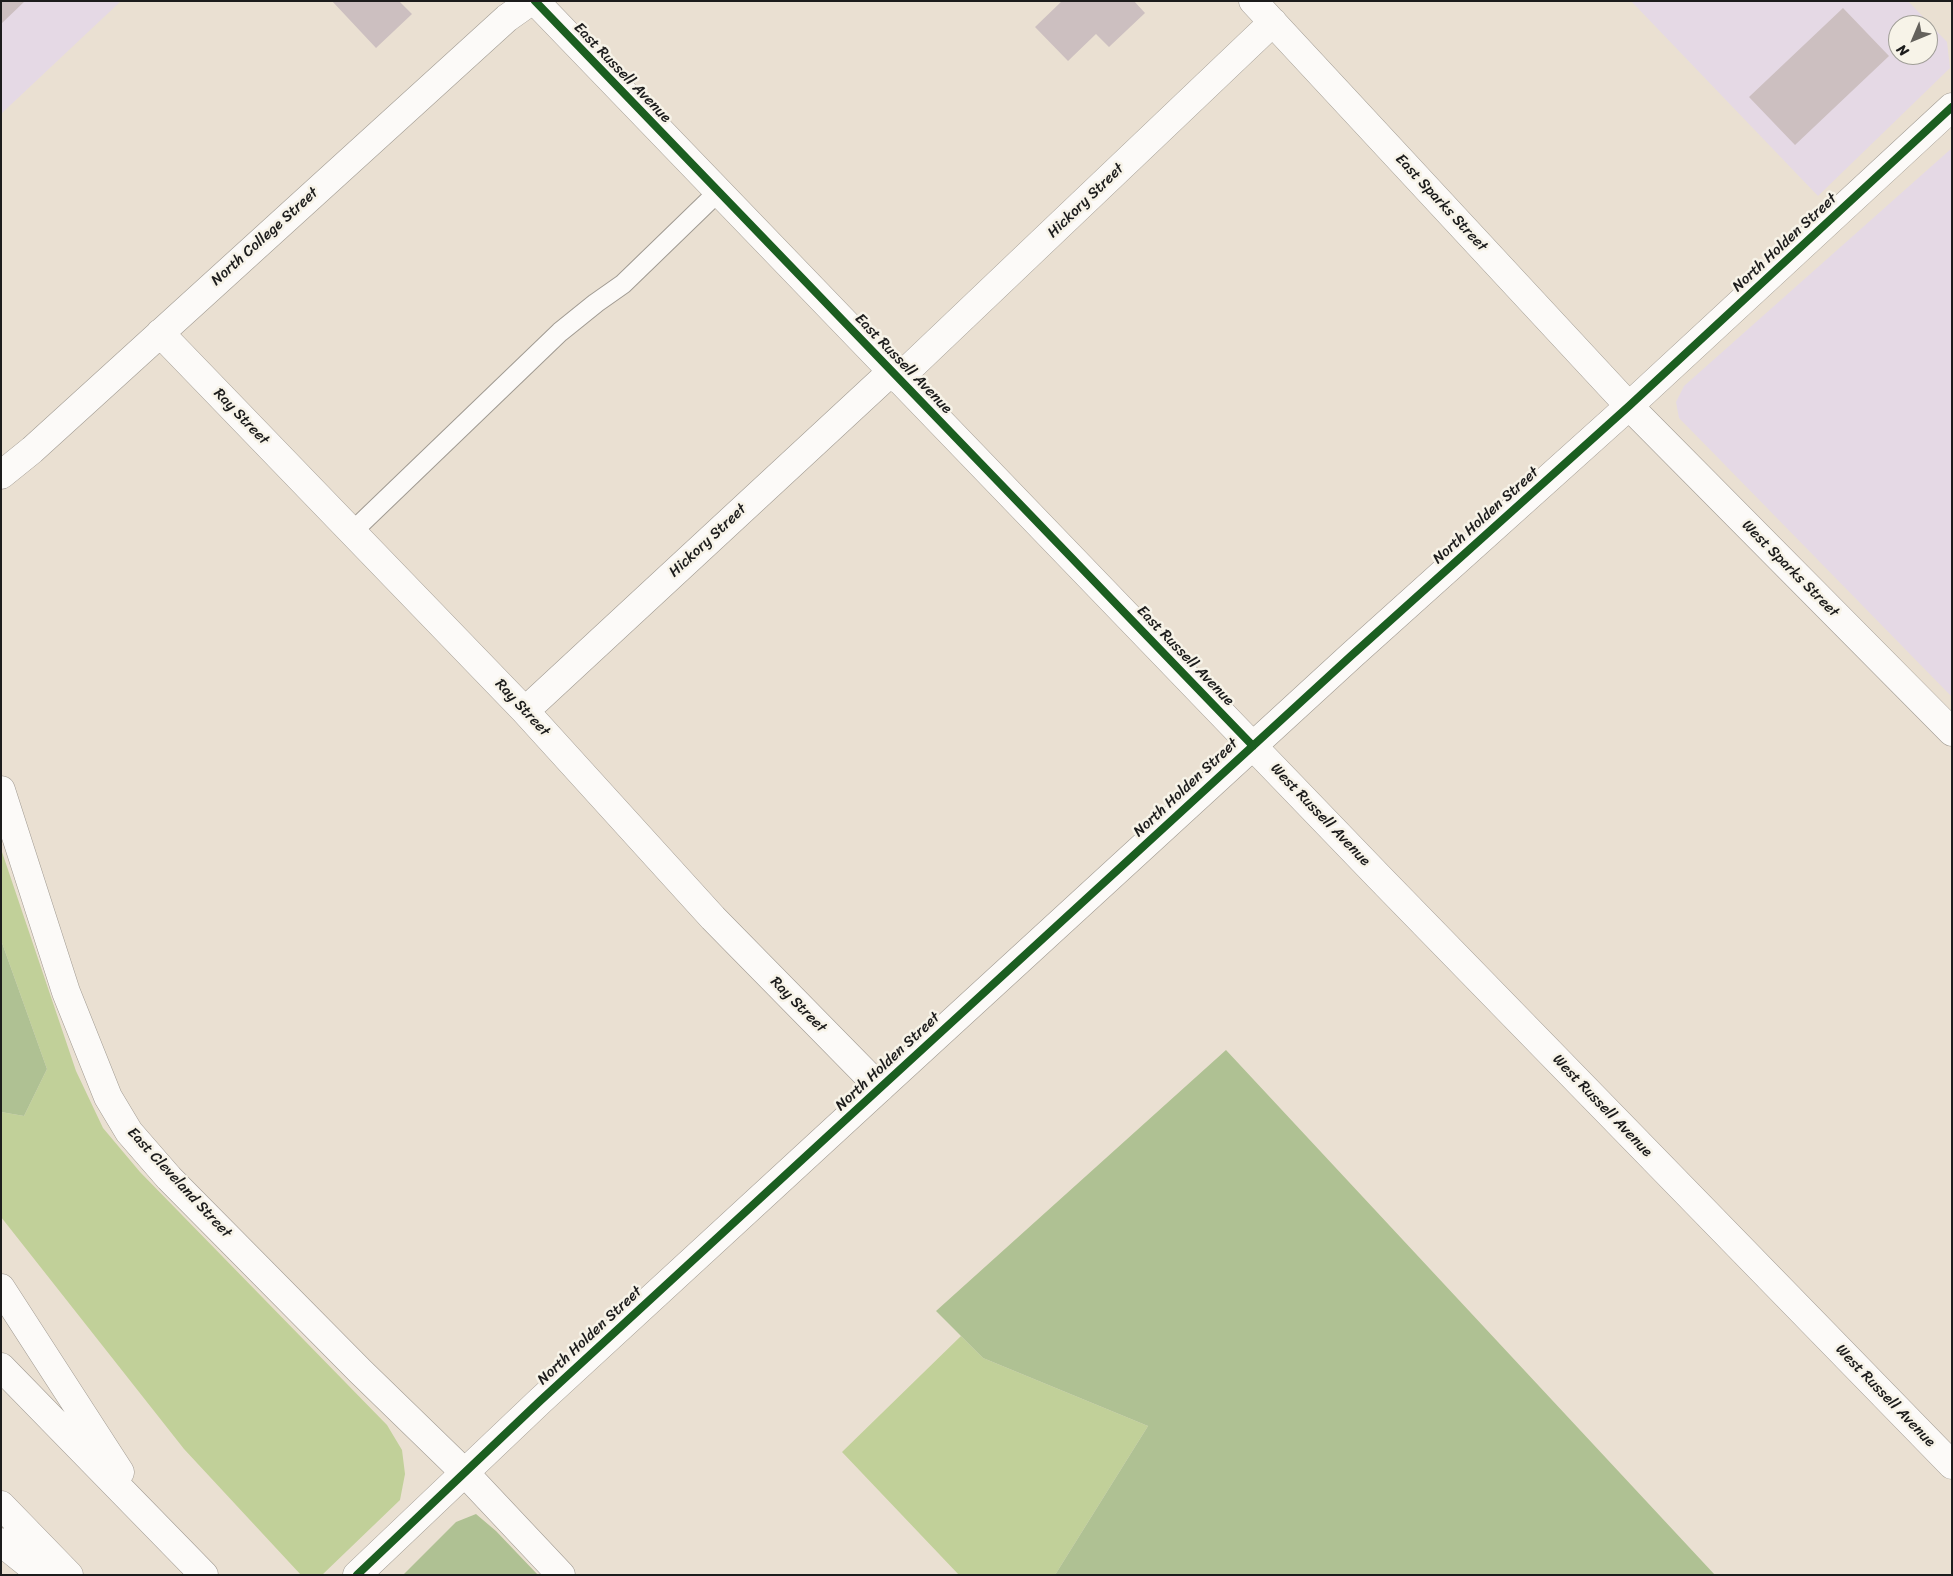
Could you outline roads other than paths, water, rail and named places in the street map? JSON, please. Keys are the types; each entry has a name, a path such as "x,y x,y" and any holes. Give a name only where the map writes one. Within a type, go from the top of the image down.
{"main road":[{"name":"North College Street","path":"1,475 32,450 507,18 531,1"},
{"name":"East Russell Avenue","path":"535,1 1253,746"},
{"name":"East Sparks Street","path":"1253,1 1629,406"},
{"name":"Hickory Street","path":"525,711 895,376 1273,22"},
{"name":"North Holden Street","path":"356,1575 540,1401 880,1088 1253,746 1629,406 1952,107"},
{"name":"Ray Street","path":"160,333 525,711 713,918 880,1088"},
{"name":"West Sparks Street","path":"1629,406 1952,732"},
{"name":"West Russell Avenue","path":"1253,746 1952,1465"},
{"name":"East Cleveland Street","path":"1,790 66,992 108,1097 129,1132 183,1192 360,1371 465,1473 561,1575"},
{"path":"1,1288 154,1524"},
{"path":"1,1367 204,1575"},
{"path":"1,1505 69,1575"},
{"path":"1,1542 42,1575"}],"lane":[{"path":"352,532 547,344 596,303 623,284 718,192"}]}
